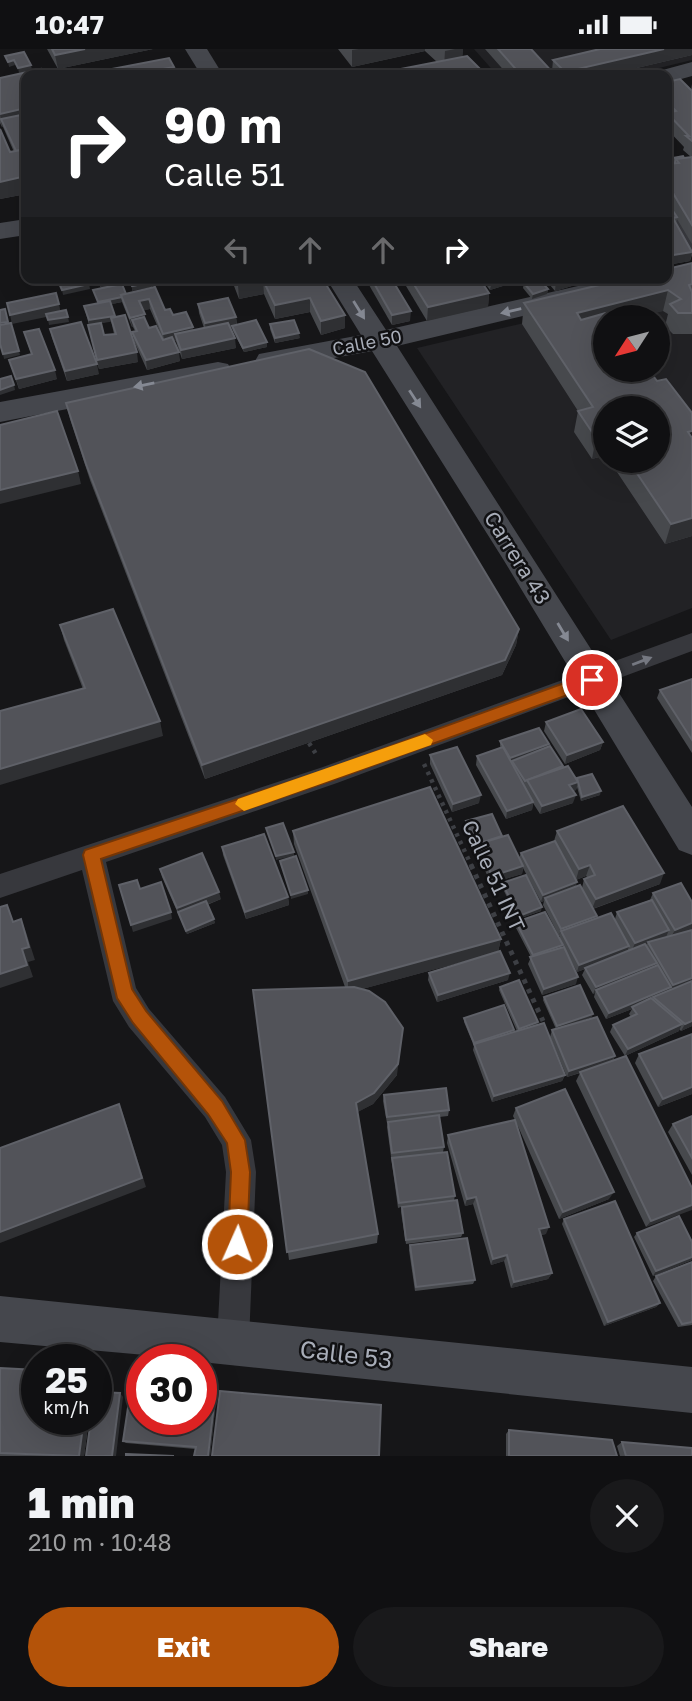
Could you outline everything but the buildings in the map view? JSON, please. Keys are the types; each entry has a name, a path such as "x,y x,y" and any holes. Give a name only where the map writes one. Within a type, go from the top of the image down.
{"street":[{"path":"196,49 209,70"},
{"path":"672,75 692,69"},
{"path":"0,231 21,228"},
{"path":"672,273 692,268"},
{"name":"Carrera 43","path":"343,284 692,839"},
{"name":"Calle 50","path":"0,412 379,341 623,284"},
{"path":"0,886 414,744 692,642"},
{"path":"91,855 123,992 139,1017 215,1107 236,1140 241,1172 233,1341"},
{"name":"Calle 53","path":"0,1319 692,1390"}],"lane":[{"path":"672,216 692,250"}],"path":[{"name":"Calle 51 INT","path":"414,744 543,1021"}],"shaded area":[{"path":"474,49 692,49 692,60 651,70 493,70"},
{"path":"692,284 692,608 611,640 417,348 593,307 593,382 670,382 670,305 602,305"}],"slow traffic":[{"path":"244,804 425,740"}],"route":[{"path":"237,1244 241,1172 236,1140 215,1107 139,1017 123,992 91,855 328,776 592,680"}]}
